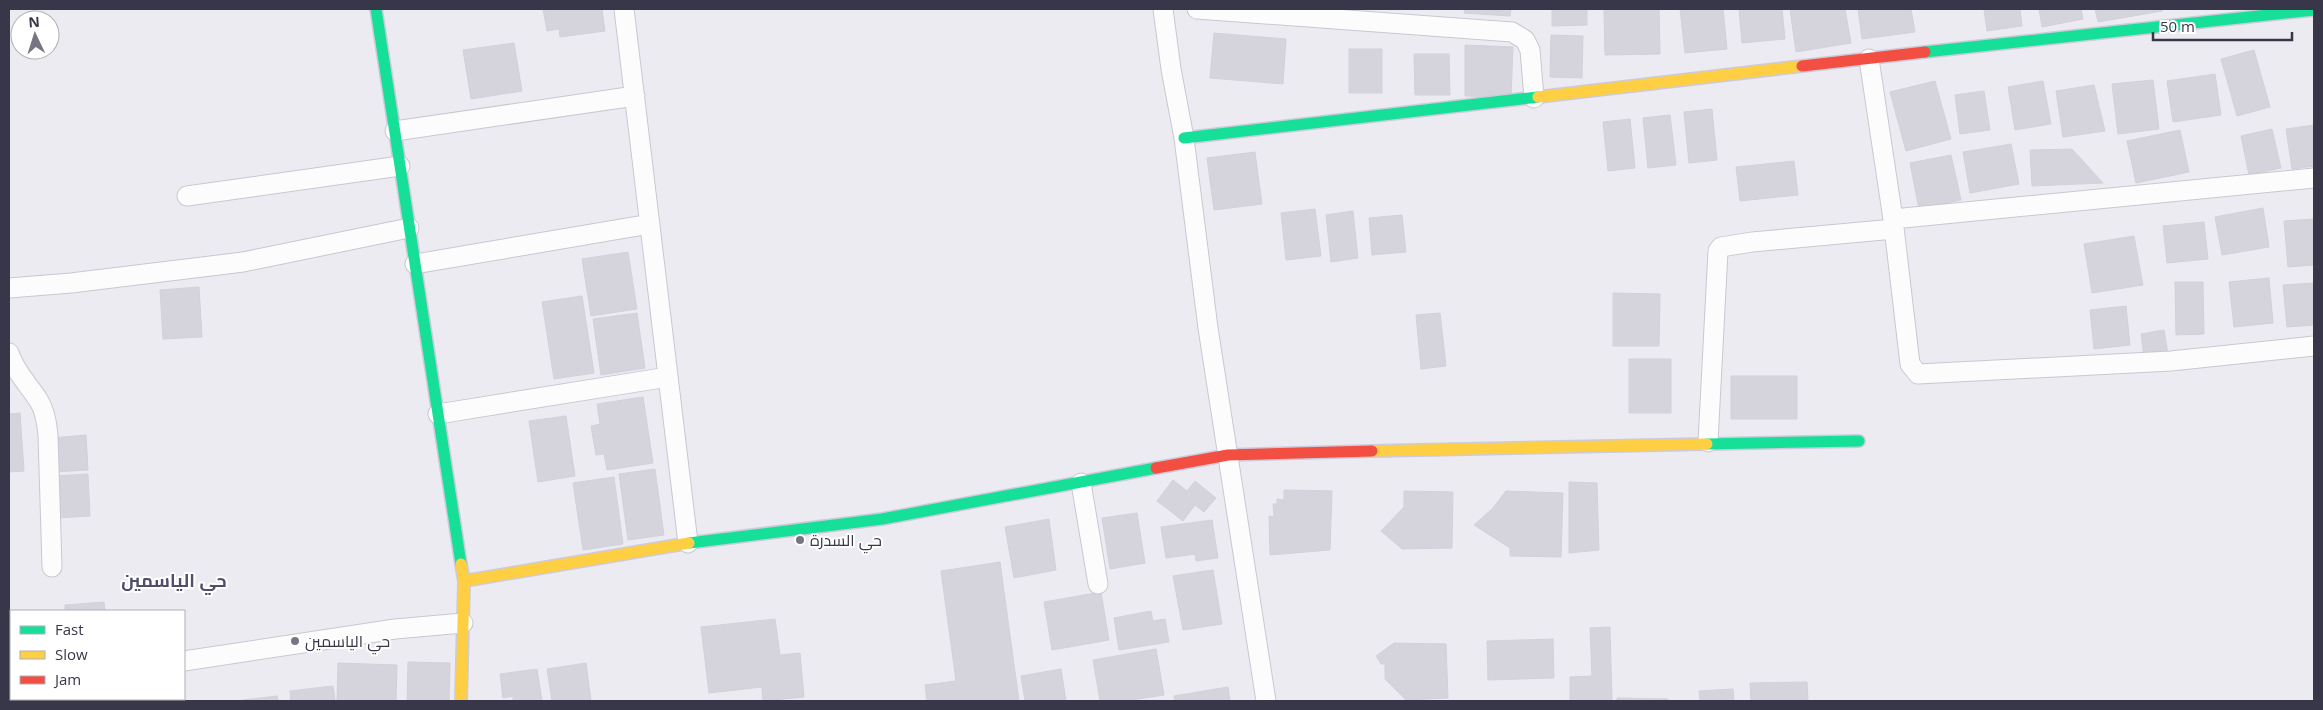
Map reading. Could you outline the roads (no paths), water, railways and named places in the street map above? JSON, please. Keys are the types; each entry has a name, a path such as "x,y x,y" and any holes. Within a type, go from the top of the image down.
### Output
{"street":[{"path":"376,9 464,581 461,701"},
{"path":"624,9 688,543"},
{"path":"1163,9 1171,70 1184,138 1208,328 1266,701"},
{"path":"1197,9 1512,32 1525,40 1530,50 1534,98"},
{"path":"1184,138 2314,10"},
{"path":"1869,59 1893,224 1910,364 1918,374 2171,362 2314,346"},
{"path":"395,132 635,96"},
{"path":"187,196 400,166"},
{"path":"1708,442 1718,250 1721,247 1893,224 2314,178"},
{"path":"415,264 650,224"},
{"path":"9,288 71,283 243,262 409,228"},
{"path":"9,354 16,369 39,401 47,425 52,568"},
{"path":"438,414 668,377"},
{"path":"464,581 688,543 882,519 1228,455 1708,442 1859,441"},
{"path":"1081,483 1098,584"},
{"path":"185,661 225,653 395,628 463,622"}],"place":[{"name":"حي السدرة","path":"800,540"},
{"name":"حي الياسمين","path":"295,641"}],"district":[{"name":"حي الياسمين","path":"174,580"}]}
